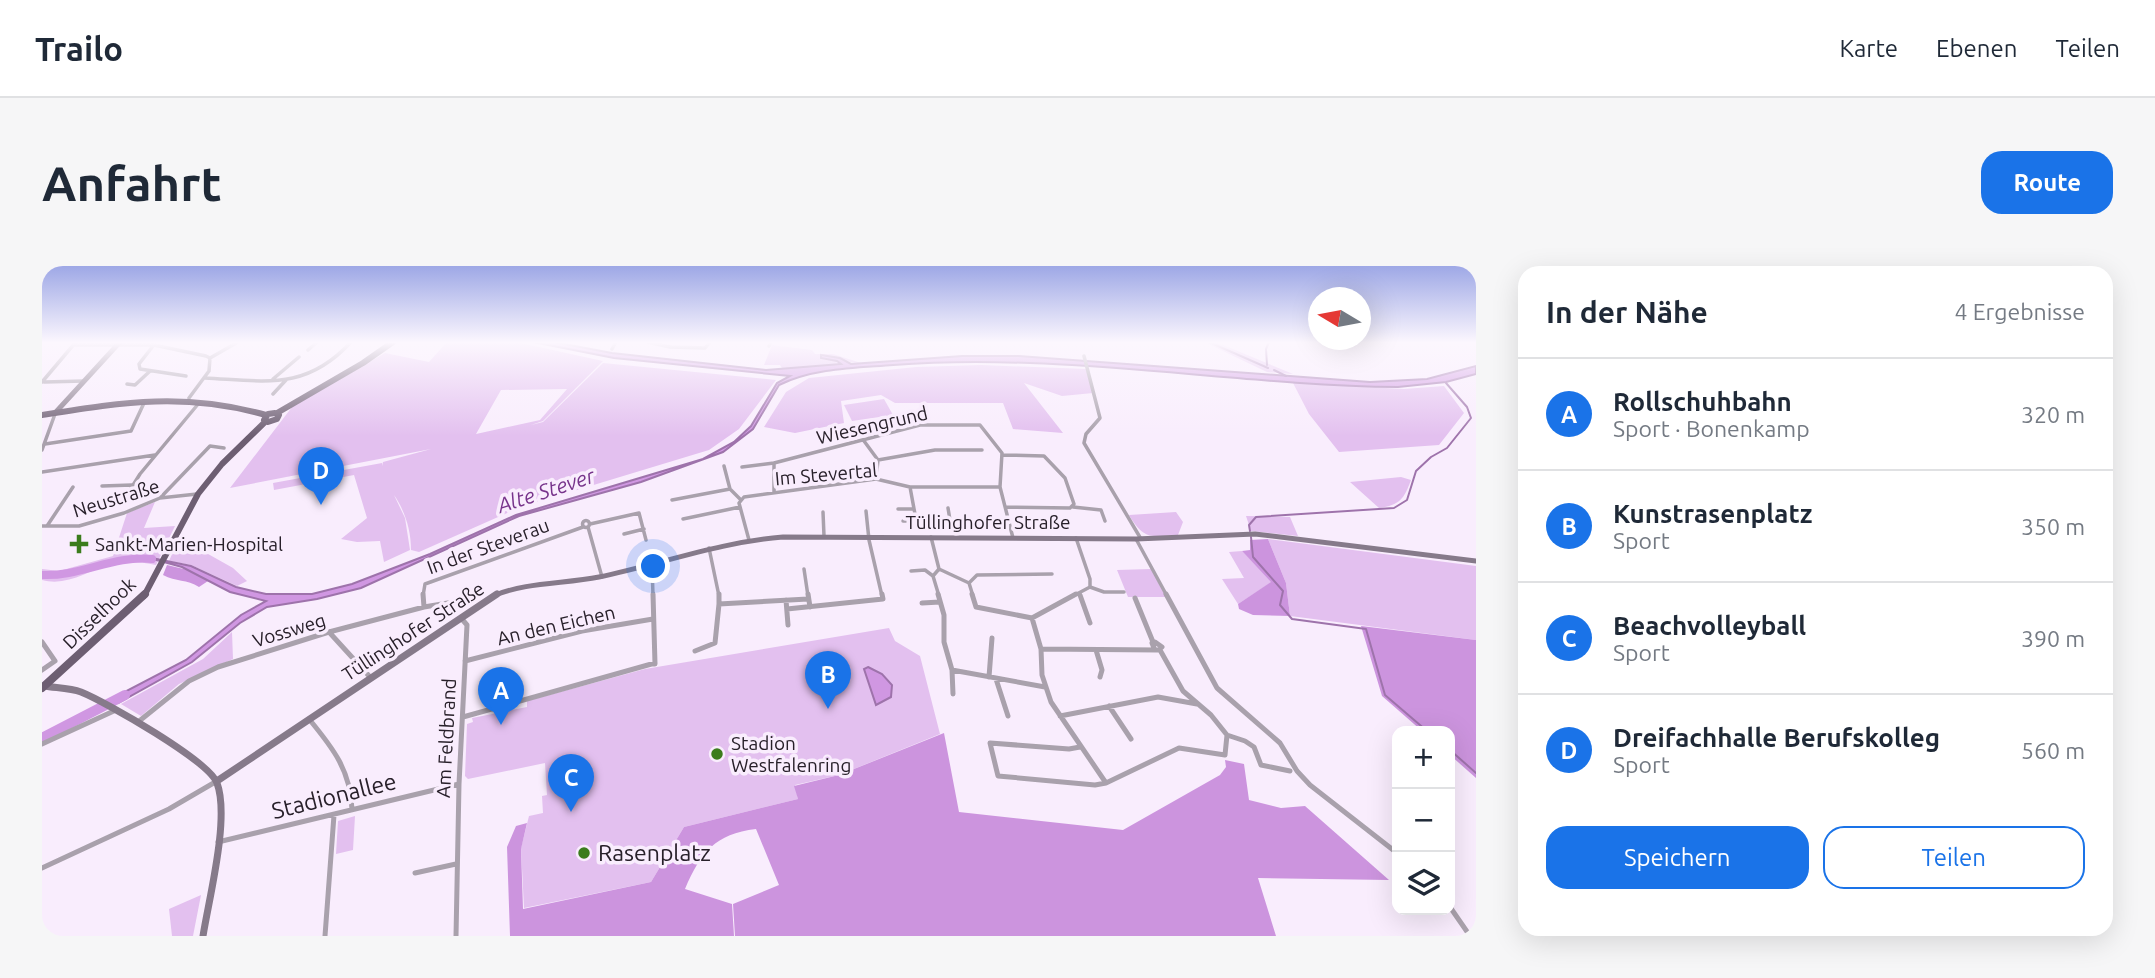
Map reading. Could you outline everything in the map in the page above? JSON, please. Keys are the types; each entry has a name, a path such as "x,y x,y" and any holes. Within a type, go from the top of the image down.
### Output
{"main road":[{"path":"55,414 91,373"},
{"name":"Disselhook","path":"43,687 136,605 164,561 198,494 222,464 266,418 277,419 277,413 345,373"},
{"path":"42,415 145,399 189,398 212,400 266,418"},
{"name":"Tüllinghofer Straße","path":"217,781 460,617 504,592 602,577 709,547 749,540 824,537 1139,539 1255,534 1476,561"},
{"path":"43,687 78,691 102,702 204,764 217,781 223,805 202,936"}],"street":[{"path":"127,384 135,385 148,373"},
{"path":"161,373 186,376"},
{"path":"189,398 207,373"},
{"path":"272,380 280,373"},
{"path":"205,378 286,380 317,373"},
{"path":"1089,373 1100,418 1086,434 1084,443 1139,539 1217,688 1280,743 1297,771 1310,785 1396,852"},
{"path":"273,394 286,380"},
{"path":"43,382 84,381"},
{"path":"45,444 131,431 144,403"},
{"path":"125,498 132,485 199,403"},
{"path":"42,450 55,414"},
{"name":"Wiesengrund","path":"742,467 775,463 920,425 980,425 1003,455"},
{"path":"864,441 878,460 876,479"},
{"path":"160,498 210,446 224,448"},
{"path":"878,460 935,450 982,450"},
{"path":"42,472 156,455"},
{"path":"1013,538 1000,487 1003,455 1044,457 1065,478 1073,507"},
{"path":"774,492 775,463"},
{"path":"724,466 730,489 740,499 749,540"},
{"name":"Im Stevertal","path":"740,499 876,479 910,486 1000,487"},
{"path":"102,486 132,485"},
{"path":"903,521 916,523 910,486"},
{"path":"44,526 73,487"},
{"path":"672,500 730,489"},
{"name":"Neustraße","path":"44,526 79,526 124,513 160,498 198,494"},
{"path":"637,507 646,540"},
{"path":"683,519 740,507"},
{"path":"1006,507 1098,509 1105,521"},
{"path":"948,508 950,520 1009,522"},
{"path":"898,509 913,509"},
{"path":"787,609 883,599 866,511"},
{"path":"823,512 824,537"},
{"name":"In der Steverau","path":"424,607 422,589 425,584 587,526 639,513"},
{"path":"587,526 602,577"},
{"path":"624,534 644,529"},
{"path":"931,537 939,569"},
{"path":"1076,538 1090,579 1090,587"},
{"path":"695,651 715,643 718,583 709,547"},
{"path":"463,717 655,664 652,563"},
{"path":"804,569 810,607"},
{"path":"933,576 939,569"},
{"path":"939,569 969,583 976,607 981,610 1032,618 1080,595 1090,587"},
{"path":"911,571 925,570 933,576 944,622 944,642 952,670 953,694"},
{"path":"969,583 977,575 1052,574"},
{"path":"1090,587 1104,592 1124,592"},
{"path":"1080,595 1090,623"},
{"path":"719,604 808,598"},
{"path":"1135,598 1156,647 1183,691 1211,715 1227,736 1247,740 1258,750 1261,765 1290,771"},
{"path":"786,600 788,625"},
{"name":"Vossweg","path":"137,723 177,690 202,674 330,632 424,607 460,601 464,605"},
{"path":"922,603 940,602"},
{"name":"Am Feldbrand","path":"454,936 458,784 467,625 460,617"},
{"path":"1032,618 1041,649 1045,687 1060,716 1106,783"},
{"name":"An den Eichen","path":"466,661 573,633 653,619"},
{"path":"330,632 370,677"},
{"path":"992,638 992,678 1007,716"},
{"path":"42,642 55,662 42,670"},
{"path":"1041,649 1156,647"},
{"path":"1096,650 1102,670 1100,677"},
{"path":"952,670 1045,687"},
{"path":"1180,701 1183,691"},
{"path":"1060,716 1158,697 1198,705"},
{"path":"1109,706 1131,738"},
{"path":"42,744 114,709"},
{"path":"309,719 339,753 348,774 352,810"},
{"path":"1080,747 1069,749 990,743 998,776 1095,785 1106,783 1179,748 1225,755 1227,736"},
{"name":"Tüllinghofer Straße","path":"42,868 169,809 217,781"},
{"name":"Stadionallee","path":"218,842 458,784"},
{"path":"325,936 334,815"},
{"path":"415,873 456,864"},
{"path":"1455,914 1470,936"}],"shaded area":[{"path":"350,373 591,373 543,421 531,425 543,422 593,373 707,373 776,380 739,429 709,450 521,507 419,552 411,550 407,521 394,495 405,518 410,550 384,562 380,541 357,542 341,539 367,518 354,475 274,490 273,483 382,463 382,466 383,462 431,449 230,488 292,407","holes":["567,389 540,420 476,434 501,390"]},
{"path":"763,373 816,373 779,385 753,429 723,452 641,482 519,516 361,588 267,607 240,623 192,662 118,703 111,699 186,660 241,615 266,601 230,592 182,567 142,556 191,566 236,587 266,594 312,594 352,584 430,554 516,515 703,459 734,442 751,426 777,383 790,376"},
{"path":"855,373 1087,373 1093,393 1062,396 1024,383 1063,433 1013,429 1003,403 895,403 881,395 841,401 844,423 795,433 764,427 786,392 809,378"},
{"path":"1174,373 1252,373 1370,382 1427,379 1449,373 1476,373 1446,382 1398,387"},
{"path":"1293,383 1404,389 1444,386 1464,413 1439,445 1339,452 1309,414"},
{"path":"884,399 893,415 852,421 844,405"},
{"path":"1401,477 1411,480 1406,492 1397,503 1379,508 1350,482"},
{"path":"155,502 144,528 175,526 156,565 118,563 69,580 42,580 42,569 59,571 113,556 127,513"},
{"path":"1176,512 1183,522 1178,535 1144,533 1129,515"},
{"path":"1246,516 1290,517 1298,536 1251,531"},
{"path":"1268,539 1476,566 1476,640 1290,616 1286,583"},
{"path":"1268,539 1286,583 1290,616 1253,615 1239,609 1238,604 1271,582 1242,551 1250,550 1250,540"},
{"path":"201,550 233,568 247,581 237,586 191,565 169,561 173,552"},
{"path":"1242,551 1272,582 1238,604 1222,579 1244,578 1229,552"},
{"path":"167,565 188,570 208,581 199,587 168,577 163,575"},
{"path":"1151,569 1166,597 1128,597 1117,570"},
{"path":"1361,626 1476,640 1476,778 1455,759 1455,726 1416,726 1382,696"},
{"name":"Stadion Westfalenring","path":"889,628 895,641 920,656 940,734 839,775 795,785 798,799 684,827 651,882 524,908 521,848 529,816 543,813 542,796 547,795 545,763 468,779 465,776 467,724 473,722 472,718 527,707 527,701 645,669"},
{"path":"232,632 233,659 179,684 141,716 121,704 203,659"},
{"path":"868,667 882,674 892,685 891,697 876,705 864,669"},
{"path":"944,733 959,812 1123,830 1220,775 1226,767 1225,760 1244,764 1249,800 1281,808 1305,806 1389,880 1258,878 1276,936 735,936 733,904 779,885 756,829 730,835 711,847 697,865 685,889 732,904 734,936 510,936 507,847 516,826 527,823 521,849 523,909 651,882 684,827 798,799 794,786 839,775"},
{"path":"355,816 353,850 336,854 338,821"},
{"path":"201,895 193,936 172,936 169,909"}],"waterway":[{"path":"1281,373 1286,376"},
{"path":"1250,531 1249,525 1256,517 1394,508 1407,500 1416,471 1431,457 1447,448 1471,418 1467,407 1446,383"},
{"path":"1251,537 1253,557 1283,591 1280,605 1292,619 1366,629 1385,695 1421,726"},
{"path":"42,575 70,573 124,560 152,559"},
{"path":"42,738 125,695"},
{"path":"1455,754 1476,773"}],"place":[{"name":"Dreifachhalle Berufskolleg","path":"321,505"},
{"name":"Sankt-Marien-Hospital","path":"79,544"},
{"name":"Kunstrasenplatz","path":"828,709"},
{"name":"Rollschuhbahn","path":"501,725"},
{"name":"Stadion Westfalenring","path":"717,754"},
{"name":"Beachvolleyball","path":"571,812"},
{"name":"Rasenplatz","path":"584,853"}],"water label":[{"name":"Alte Stever","path":"546,491"}]}
